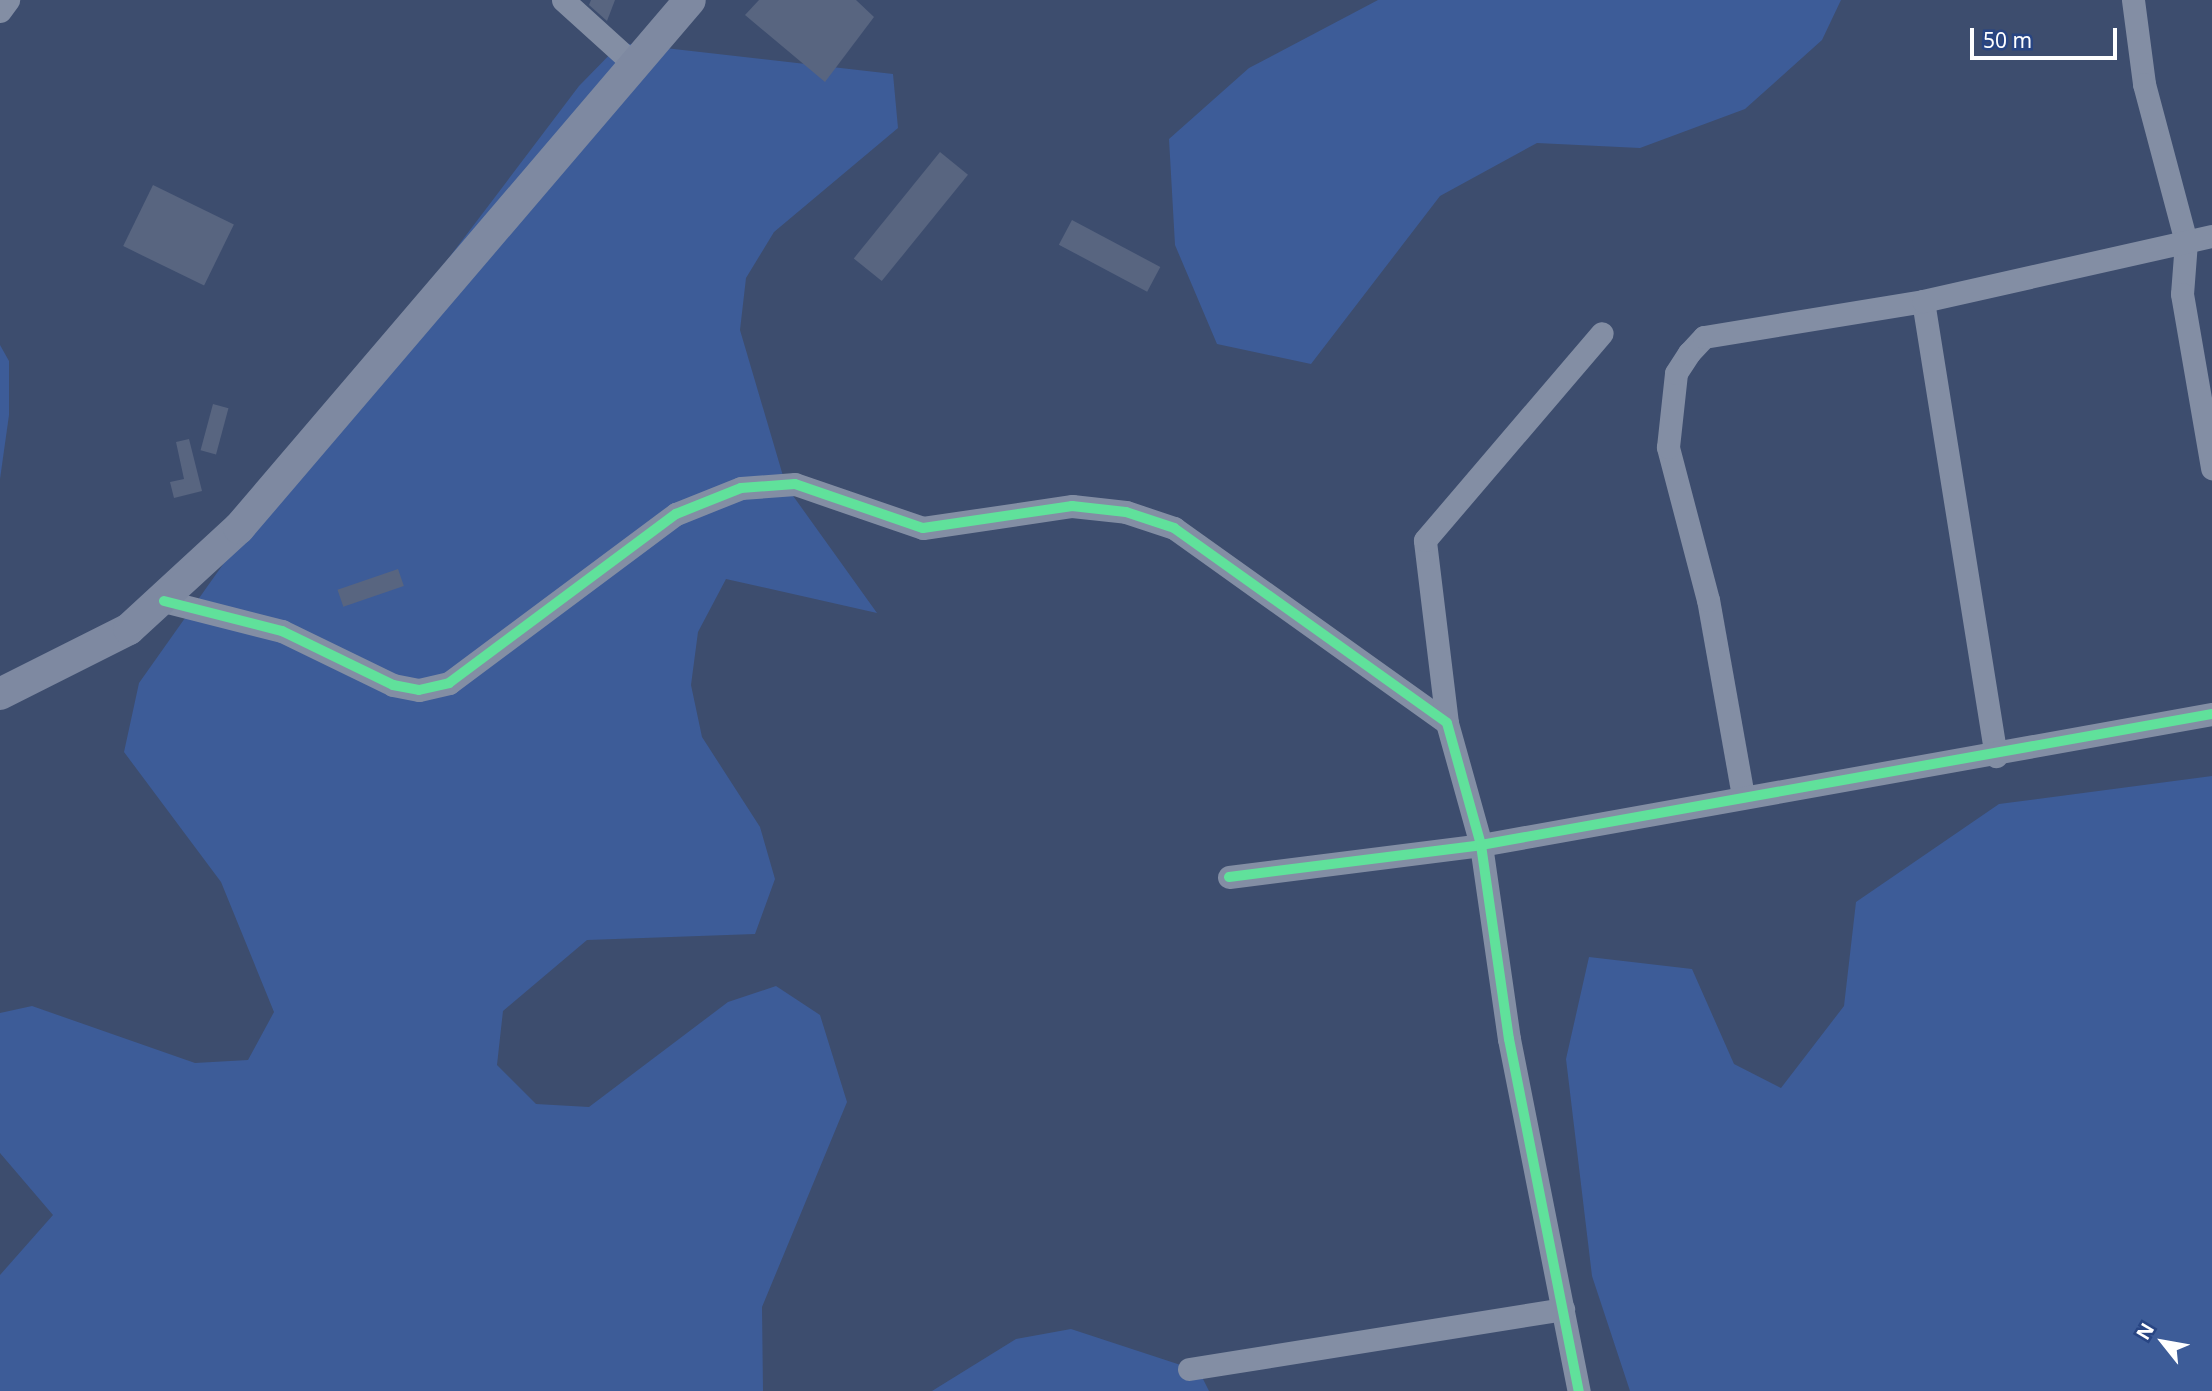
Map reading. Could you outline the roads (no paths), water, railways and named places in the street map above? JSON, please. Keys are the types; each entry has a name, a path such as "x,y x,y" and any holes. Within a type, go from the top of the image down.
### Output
{"main road":[{"path":"0,694 94,649 164,601 239,528 691,0"}],"street":[{"path":"0,10 8,0"},
{"path":"563,0 636,66"},
{"path":"2133,0 2144,84 2186,242 2182,294 2212,468"},
{"path":"1743,796 1708,600 1668,447 1676,373 1704,337 1923,301 2212,236"},
{"path":"1923,301 1928,363 1996,755"},
{"path":"1579,1391 1509,1039 1481,845 1447,723 1425,540 1602,333"},
{"path":"164,601 282,631 393,685 419,690 449,683 676,514 741,488 795,484 923,528 1072,506 1126,512 1174,528 1447,723"},
{"path":"1230,877 1481,845 1743,796 1996,755 2212,713"},
{"path":"1189,1369 1563,1309"}]}
